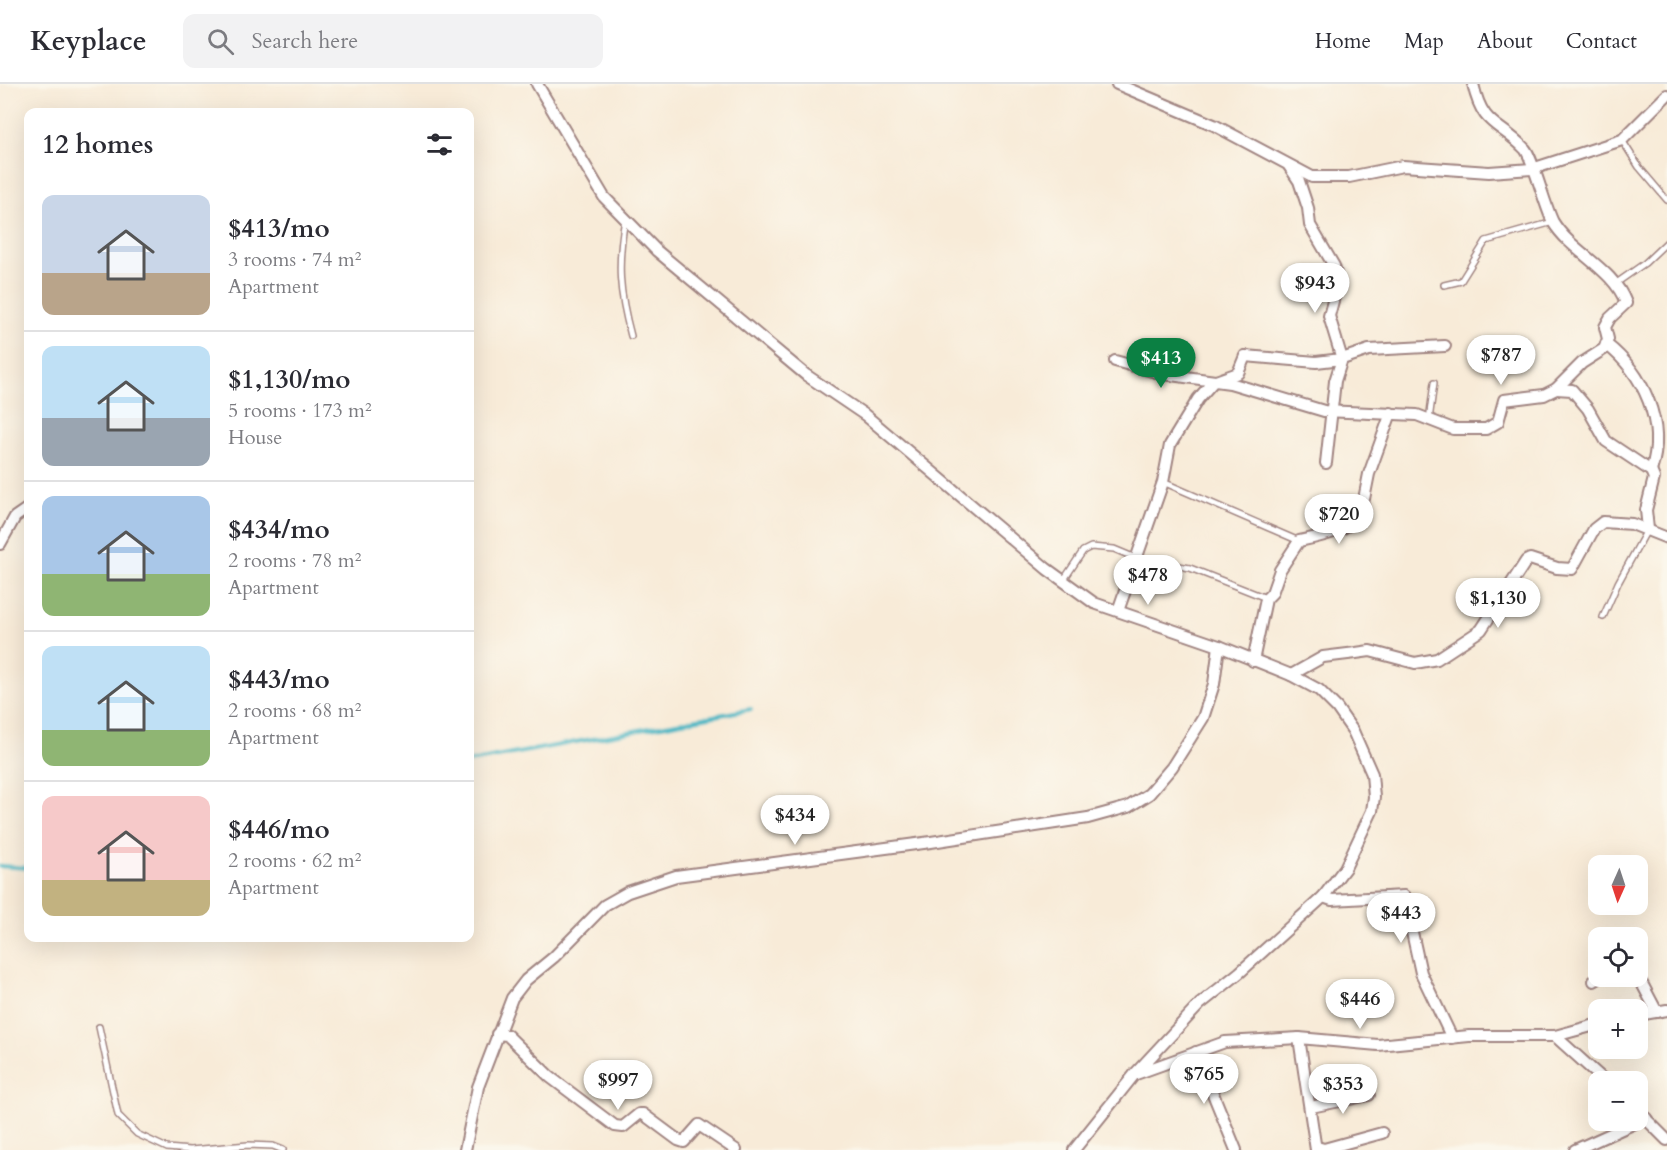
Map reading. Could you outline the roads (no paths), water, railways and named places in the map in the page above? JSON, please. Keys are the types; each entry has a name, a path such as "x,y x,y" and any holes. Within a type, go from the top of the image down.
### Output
{"street":[{"path":"537,84 591,180 625,219 738,320 806,375 865,415 1063,581 1094,603 1219,646 1291,675 1318,690 1337,708 1353,731 1372,774 1372,811 1345,868 1323,897 1239,973 1200,1004 1134,1075 1074,1150"},
{"path":"1117,84 1214,125 1312,177 1349,177 1403,166 1489,172 1532,169 1622,140 1667,95"},
{"path":"1115,361 1163,374 1230,383 1331,411 1417,415 1453,429 1486,429 1498,422 1504,400 1544,395 1556,389 1582,363 1604,350 1608,339 1605,327 1626,303 1621,290 1553,222 1532,169 1528,151 1487,118 1478,106 1473,84"},
{"path":"1289,166 1299,181 1308,208 1310,225 1337,274 1337,287 1329,316 1342,359 1331,411 1326,463"},
{"path":"1606,344 1637,373 1658,412 1660,438 1658,460 1652,471"},
{"path":"1118,610 1138,559 1163,482 1170,445 1198,399 1214,382 1238,373 1245,356 1316,362 1342,359 1369,350 1445,346"},
{"path":"1556,389 1572,390 1588,409 1606,441 1652,471 1654,478 1646,510 1648,529"},
{"path":"1253,661 1266,598 1272,592 1280,570 1299,541 1335,531 1358,519 1369,474 1391,413"},
{"path":"0,543 15,517 24,511"},
{"path":"1291,675 1323,657 1356,652 1370,651 1415,663 1437,659 1481,630 1526,561 1530,559 1566,570 1572,568 1594,529 1603,522 1614,521 1648,529 1667,538"},
{"path":"465,1150 478,1087 512,998 526,980 554,957 605,905 628,892 676,876 931,842 1088,818 1128,807 1149,794 1172,767 1203,718 1214,684 1219,646"},
{"path":"1323,897 1332,900 1404,896 1421,973 1452,1038"},
{"path":"1646,987 1662,1011"},
{"path":"1134,1075 1225,1042 1299,1038 1378,1045 1452,1038 1556,1036 1588,1027"},
{"path":"497,1034 507,1035 550,1077 615,1126 623,1127 639,1114 644,1114 678,1140 684,1142 699,1125 736,1150"},
{"path":"1556,1036 1593,1071"},
{"path":"1299,1038 1317,1149 1382,1133"},
{"path":"1196,1052 1236,1150"},
{"path":"1311,1107 1369,1095"},
{"path":"1648,1120 1667,1140"},
{"path":"1575,1150 1610,1131"}],"lane":[{"path":"1622,140 1639,167 1667,200"},
{"path":"625,219 620,248 620,295 631,336"},
{"path":"1444,285 1461,281 1486,240 1553,222"},
{"path":"1615,284 1645,263 1667,242"},
{"path":"1430,420 1434,383"},
{"path":"1163,482 1299,541"},
{"path":"1603,617 1617,583 1648,529"},
{"path":"1063,581 1083,551 1091,547 1114,549 1138,559 1190,568 1266,598"},
{"path":"99,1028 118,1115 136,1134 167,1148 190,1150 248,1145 273,1146 283,1150"}],"waterway":[{"path":"474,761 751,709"},
{"path":"0,866 24,868"}]}
